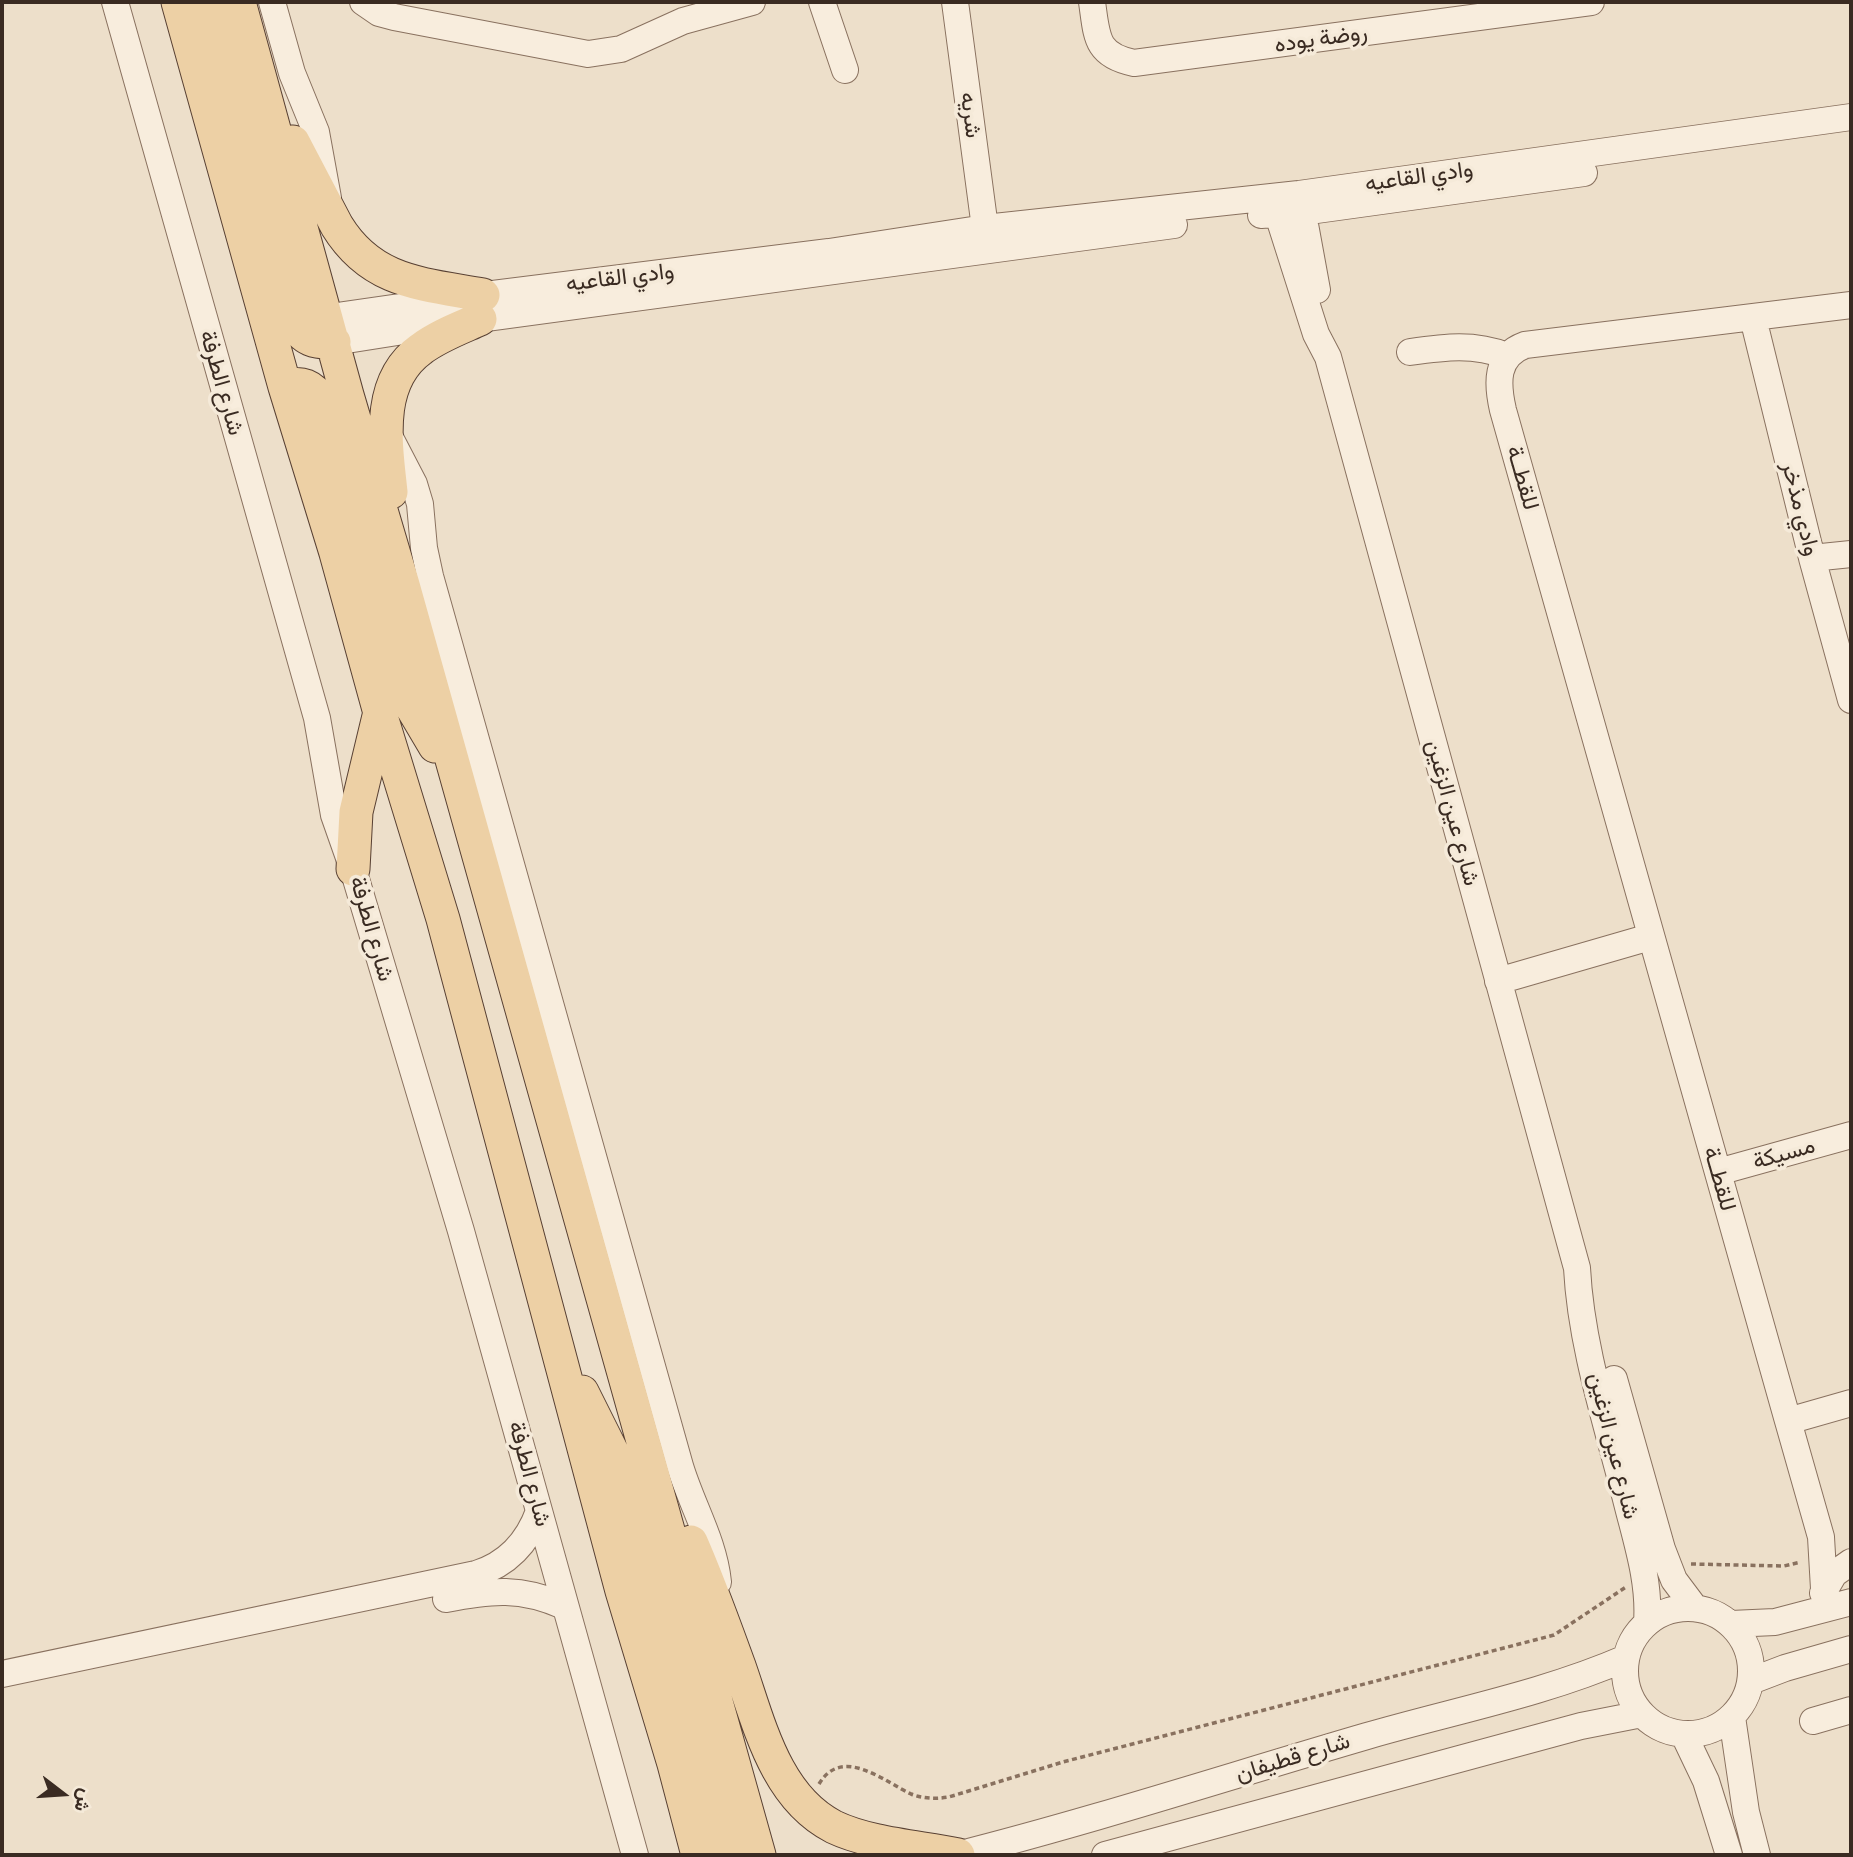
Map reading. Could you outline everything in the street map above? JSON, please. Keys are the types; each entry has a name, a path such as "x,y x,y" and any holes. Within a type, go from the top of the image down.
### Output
{"main road":[{"path":"178,2 285,387 443,919 622,1591 674,1764 698,1855"},
{"path":"205,2 295,322 300,332 310,340 331,330"},
{"path":"239,2 760,1855"},
{"path":"262,82 331,217 356,252 388,274 482,307"},
{"path":"403,585 386,430 389,398 397,377 407,362 427,344 482,307"},
{"path":"285,387 294,384 308,386 321,401 401,684 417,716 457,781"},
{"path":"353,869 356,811 380,713"},
{"path":"559,1357 590,1404 616,1460 728,1855"},
{"path":"648,1456 692,1545 771,1755 784,1780 802,1803 834,1827 864,1838 958,1855"}],"street":[{"name":"شارع الطرفة","path":"115,2 317,718 334,815 353,869 461,1231 635,1855"},
{"path":"272,2 292,73 316,132 331,217"},
{"path":"373,5 588,54 621,49 683,21 752,2"},
{"path":"822,2 845,70"},
{"name":"شريه","path":"955,2 987,239"},
{"name":"روضة يوده","path":"1092,2 1098,38 1103,48 1121,61 1134,63 1591,2"},
{"name":"وادي القاعيه","path":"1288,204 1851,117"},
{"name":"وادي القاعيه","path":"331,330 829,252 987,239 1288,204 1543,179 1851,132"},
{"name":"شارع عين الزغين","path":"1288,204 1311,263 1328,337 1328,357 1577,1268 1579,1294 1598,1389 1657,1571 1647,1623"},
{"path":"1410,352 1463,346 1486,349 1507,356 1516,348 1525,345 1851,305"},
{"name":"وادي مذخر","path":"1753,318 1812,558 1851,700"},
{"path":"276,354 281,332 295,322"},
{"name":"للقطــة","path":"1507,356 1498,380 1503,410 1788,1421 1835,1555"},
{"path":"386,430 409,471 417,493 424,548 433,589 680,1466 714,1556 718,1609"},
{"path":"1812,558 1851,554"},
{"path":"1497,981 1650,937"},
{"name":"مسيكة","path":"1718,1172 1851,1135"},
{"path":"1788,1421 1851,1403"},
{"path":"2,1674 476,1574 504,1561 526,1539 539,1511"},
{"path":"1820,1600 1834,1574 1835,1555"},
{"path":"504,1561 511,1591"},
{"name":"شارع عين الزغين","path":"1657,1571 1681,1591 1695,1608"},
{"path":"2,1691 479,1592 511,1591 537,1596 564,1606"},
{"path":"1731,1624 1775,1622 1820,1600 1851,1602"},
{"path":"1695,1608 1708,1611 1731,1624 1748,1650 1751,1681 1741,1707 1732,1717 1710,1731 1684,1735 1658,1727 1642,1714 1630,1698 1626,1685 1626,1658 1638,1633 1647,1623 1670,1611 1695,1608"},
{"path":"1751,1681 1851,1649"},
{"name":"شارع قطيفان","path":"958,1855 1052,1831 1361,1738 1538,1690 1626,1658"},
{"path":"1813,1721 1851,1710"},
{"path":"1105,1855 1581,1726 1642,1714"},
{"path":"1732,1717 1746,1812 1757,1855"},
{"path":"1684,1735 1706,1781 1729,1855"}],"path":[{"path":"818,1786 830,1772 853,1767 875,1773 912,1794 934,1799 949,1797 1063,1762 1555,1635 1657,1571 1690,1564 1784,1566 1835,1555"}]}
